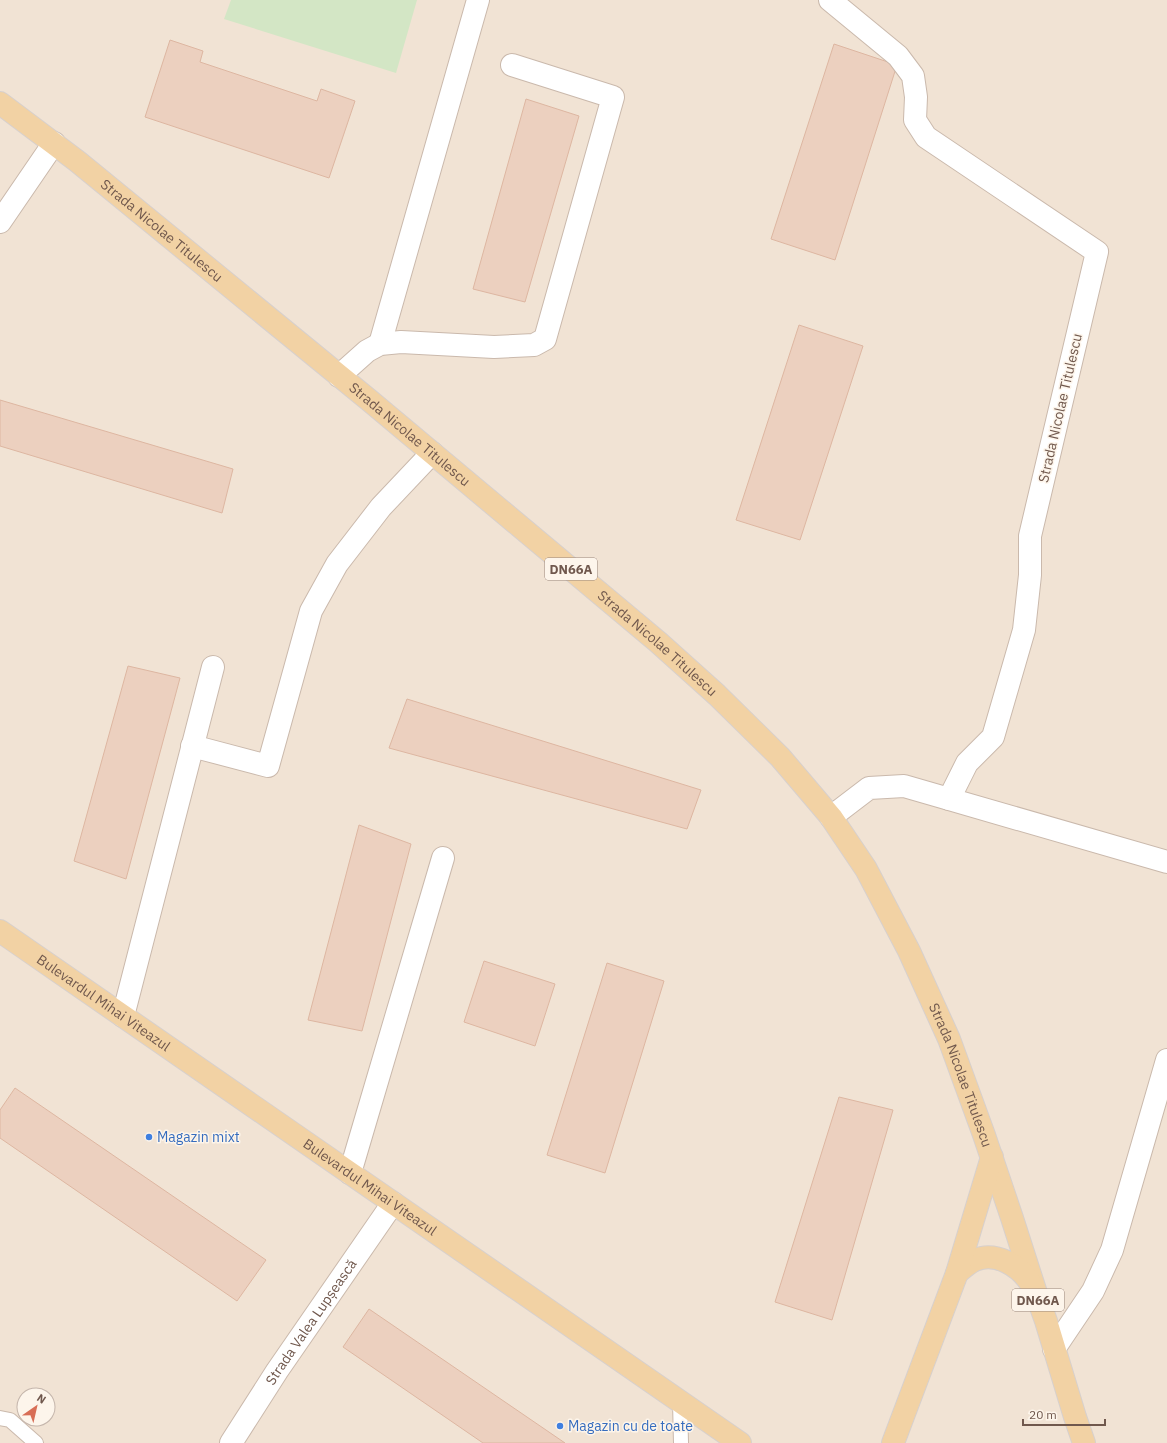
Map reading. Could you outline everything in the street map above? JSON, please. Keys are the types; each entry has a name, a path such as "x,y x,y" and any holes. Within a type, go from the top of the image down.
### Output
{"main road":[{"name":"Strada Nicolae Titulescu","path":"0,103 54,143 340,376 658,642 780,757 831,817 866,869 909,951 949,1039 992,1157 1084,1443"},
{"name":"Bulevardul Mihai Viteazul","path":"0,930 740,1443"},
{"path":"894,1443 956,1274 992,1157"},
{"path":"956,1274 975,1260 992,1257 1010,1264 1026,1276 1036,1293"}],"street":[{"path":"380,344 478,0"},
{"name":"Strada Nicolae Titulescu","path":"830,0 898,56 913,76 916,97 915,120 926,136 1097,252 1030,536 1030,575 1024,630 993,737 967,763 949,799"},
{"name":"Strada Nicolae Titulescu","path":"340,376 367,351 380,344 401,342 494,347 534,345 545,339 613,97 512,64"},
{"path":"0,222 54,143"},
{"path":"192,746 268,766 311,611 337,564 381,507 432,453"},
{"path":"123,1016 213,667"},
{"path":"831,817 869,788 904,786 1167,862"},
{"path":"350,1173 443,858"},
{"path":"1054,1349 1093,1291 1112,1250 1167,1060"},
{"name":"Strada Valea Lupșească","path":"231,1443 277,1371 393,1203"}],"lane":[{"path":"680,1402 681,1443"},
{"path":"0,1418 10,1420 36,1443"}],"shaded area":[{"path":"0,0 1167,0 1167,1443 0,1443"}],"green space":[{"path":"231,0 417,0 396,73 224,19"}],"building":[{"path":"170,40 203,51 200,62 317,101 321,89 355,101 329,178 145,117"},
{"path":"834,44 897,65 835,260 771,239"},
{"path":"526,99 579,116 525,302 473,289"},
{"path":"799,325 863,346 800,540 736,520"},
{"path":"0,400 233,469 222,513 0,446"},
{"path":"128,666 180,678 126,879 74,861"},
{"path":"407,699 701,790 687,829 389,748"},
{"path":"359,825 411,844 362,1031 308,1020"},
{"path":"484,961 555,984 535,1046 464,1022"},
{"path":"607,963 664,981 605,1173 547,1155"},
{"path":"15,1088 266,1260 237,1301 0,1138 0,1110"},
{"path":"839,1097 893,1110 832,1320 775,1302"},
{"path":"369,1309 565,1443 483,1443 343,1347"}],"place":[{"name":"Magazin mixt","path":"149,1137"},
{"name":"Magazin cu de toate","path":"560,1426"}]}
